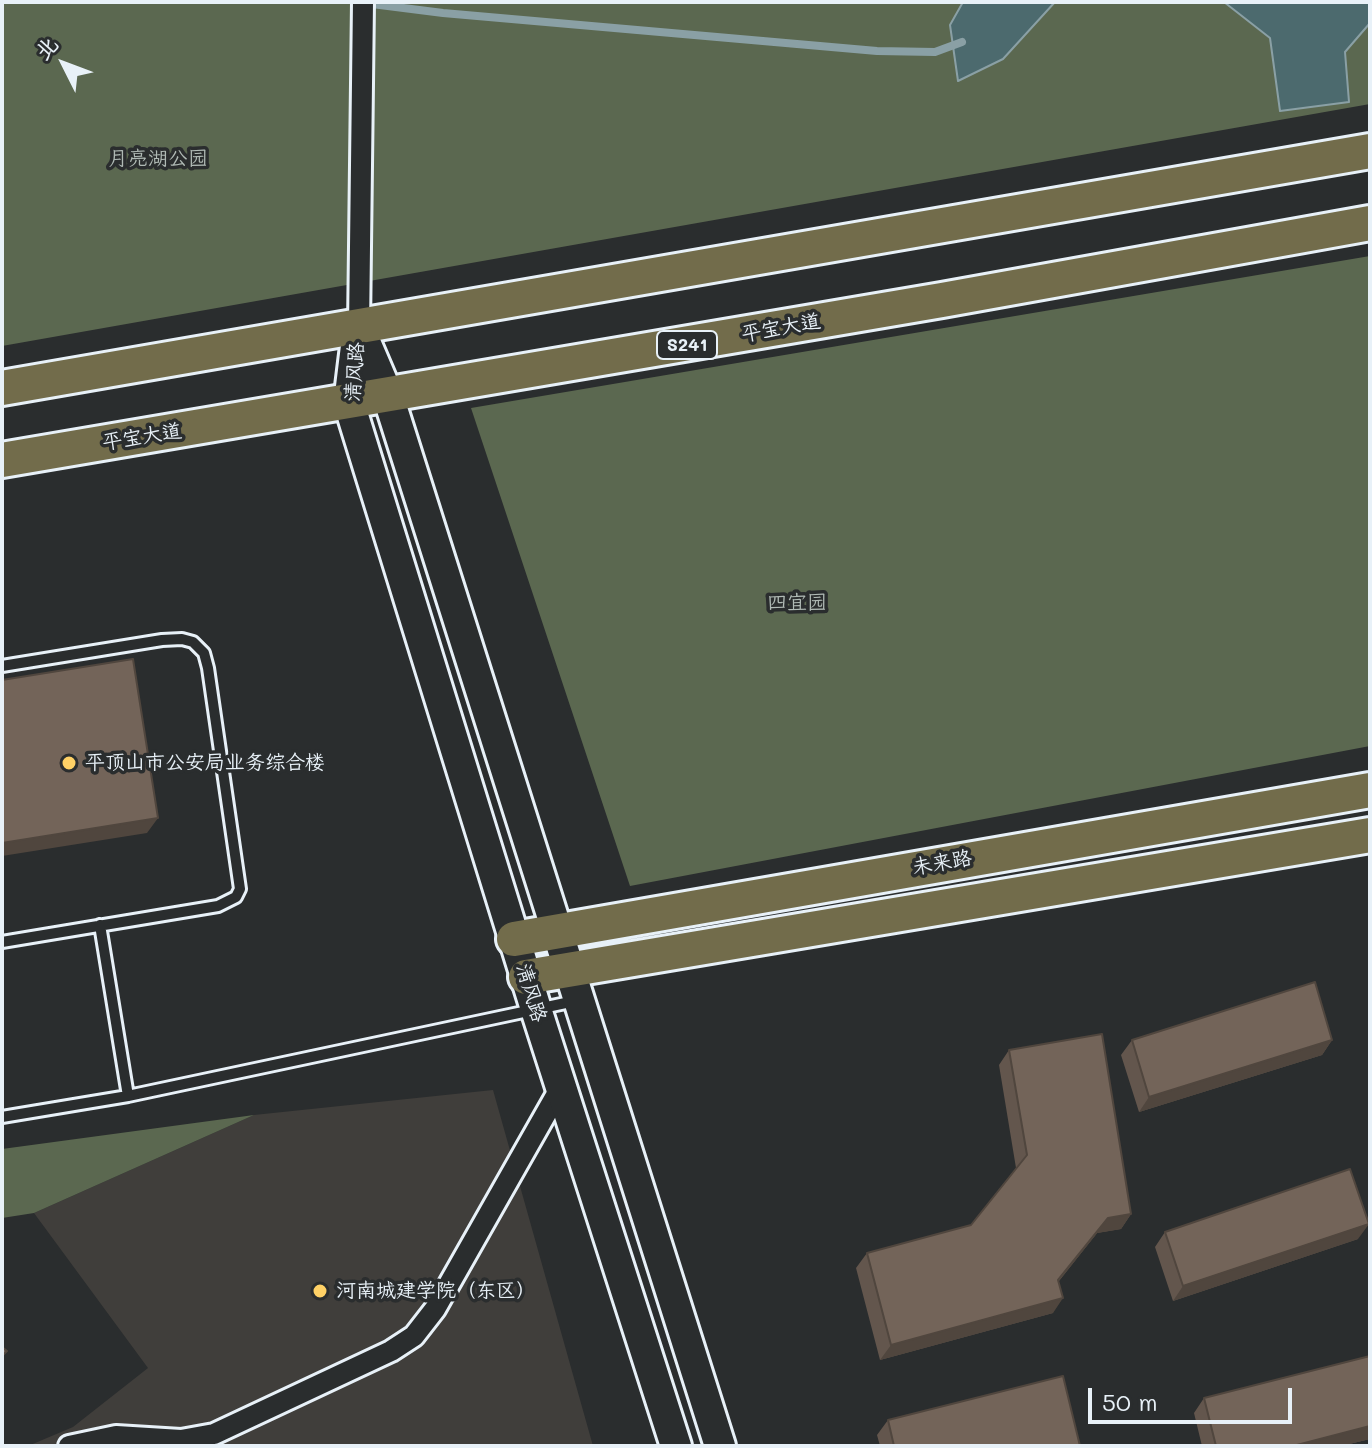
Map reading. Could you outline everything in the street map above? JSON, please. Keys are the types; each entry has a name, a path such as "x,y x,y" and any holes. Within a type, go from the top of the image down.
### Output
{"main road":[{"path":"2,388 1370,151"},
{"name":"平宝大道","path":"2,460 349,403 1370,223"},
{"name":"未来路","path":"514,939 1370,790"},
{"path":"531,993 1370,835"}],"street":[{"path":"359,328 363,12"},
{"name":"清风路","path":"359,328 388,396 720,1446"},
{"name":"清风路","path":"359,328 349,403 514,939 676,1446"},
{"path":"69,1446 116,1436 181,1440 214,1434 391,1351 414,1336 435,1309 561,1087"}],"lane":[{"path":"2,666 162,640 193,642 204,653 240,889 236,897 218,906 2,942"},
{"path":"100,925 128,1096"},
{"path":"2,1117 128,1096 531,993"}],"shaded area":[{"name":"河南城建学院（东区）","path":"493,1090 593,1446 28,1446 73,1427 148,1368 34,1213 254,1115"}],"green space":[{"name":"月亮湖公园","path":"2,2 1370,2 1370,104 2,346"},
{"name":"四宜园","path":"1370,256 1370,746 630,886 471,408"},
{"path":"254,1115 34,1213 2,1218 2,1149"}],"water":[{"path":"963,2 1055,2 1003,59 958,81 950,25"},
{"path":"1224,2 1370,2 1370,23 1345,52 1349,102 1280,111 1270,38"}],"building":[{"name":"平顶山市公安局业务综合楼","path":"133,659 158,818 2,843 2,680"},
{"path":"1315,982 1332,1040 1149,1097 1132,1040"},
{"path":"1102,1034 1131,1214 1108,1218 1058,1280 1063,1298 891,1345 867,1253 971,1225 1027,1155 1009,1050"},
{"path":"1350,1169 1369,1224 1183,1286 1165,1232"},
{"path":"1370,1356 1370,1426 1293,1446 1216,1446 1204,1398"},
{"path":"1063,1376 1080,1446 894,1446 888,1420"}],"waterway":[{"path":"364,3 443,13 877,51 935,52 962,42"}],"place":[{"name":"平顶山市公安局业务综合楼","path":"69,763"},
{"name":"河南城建学院（东区）","path":"320,1291"}]}
